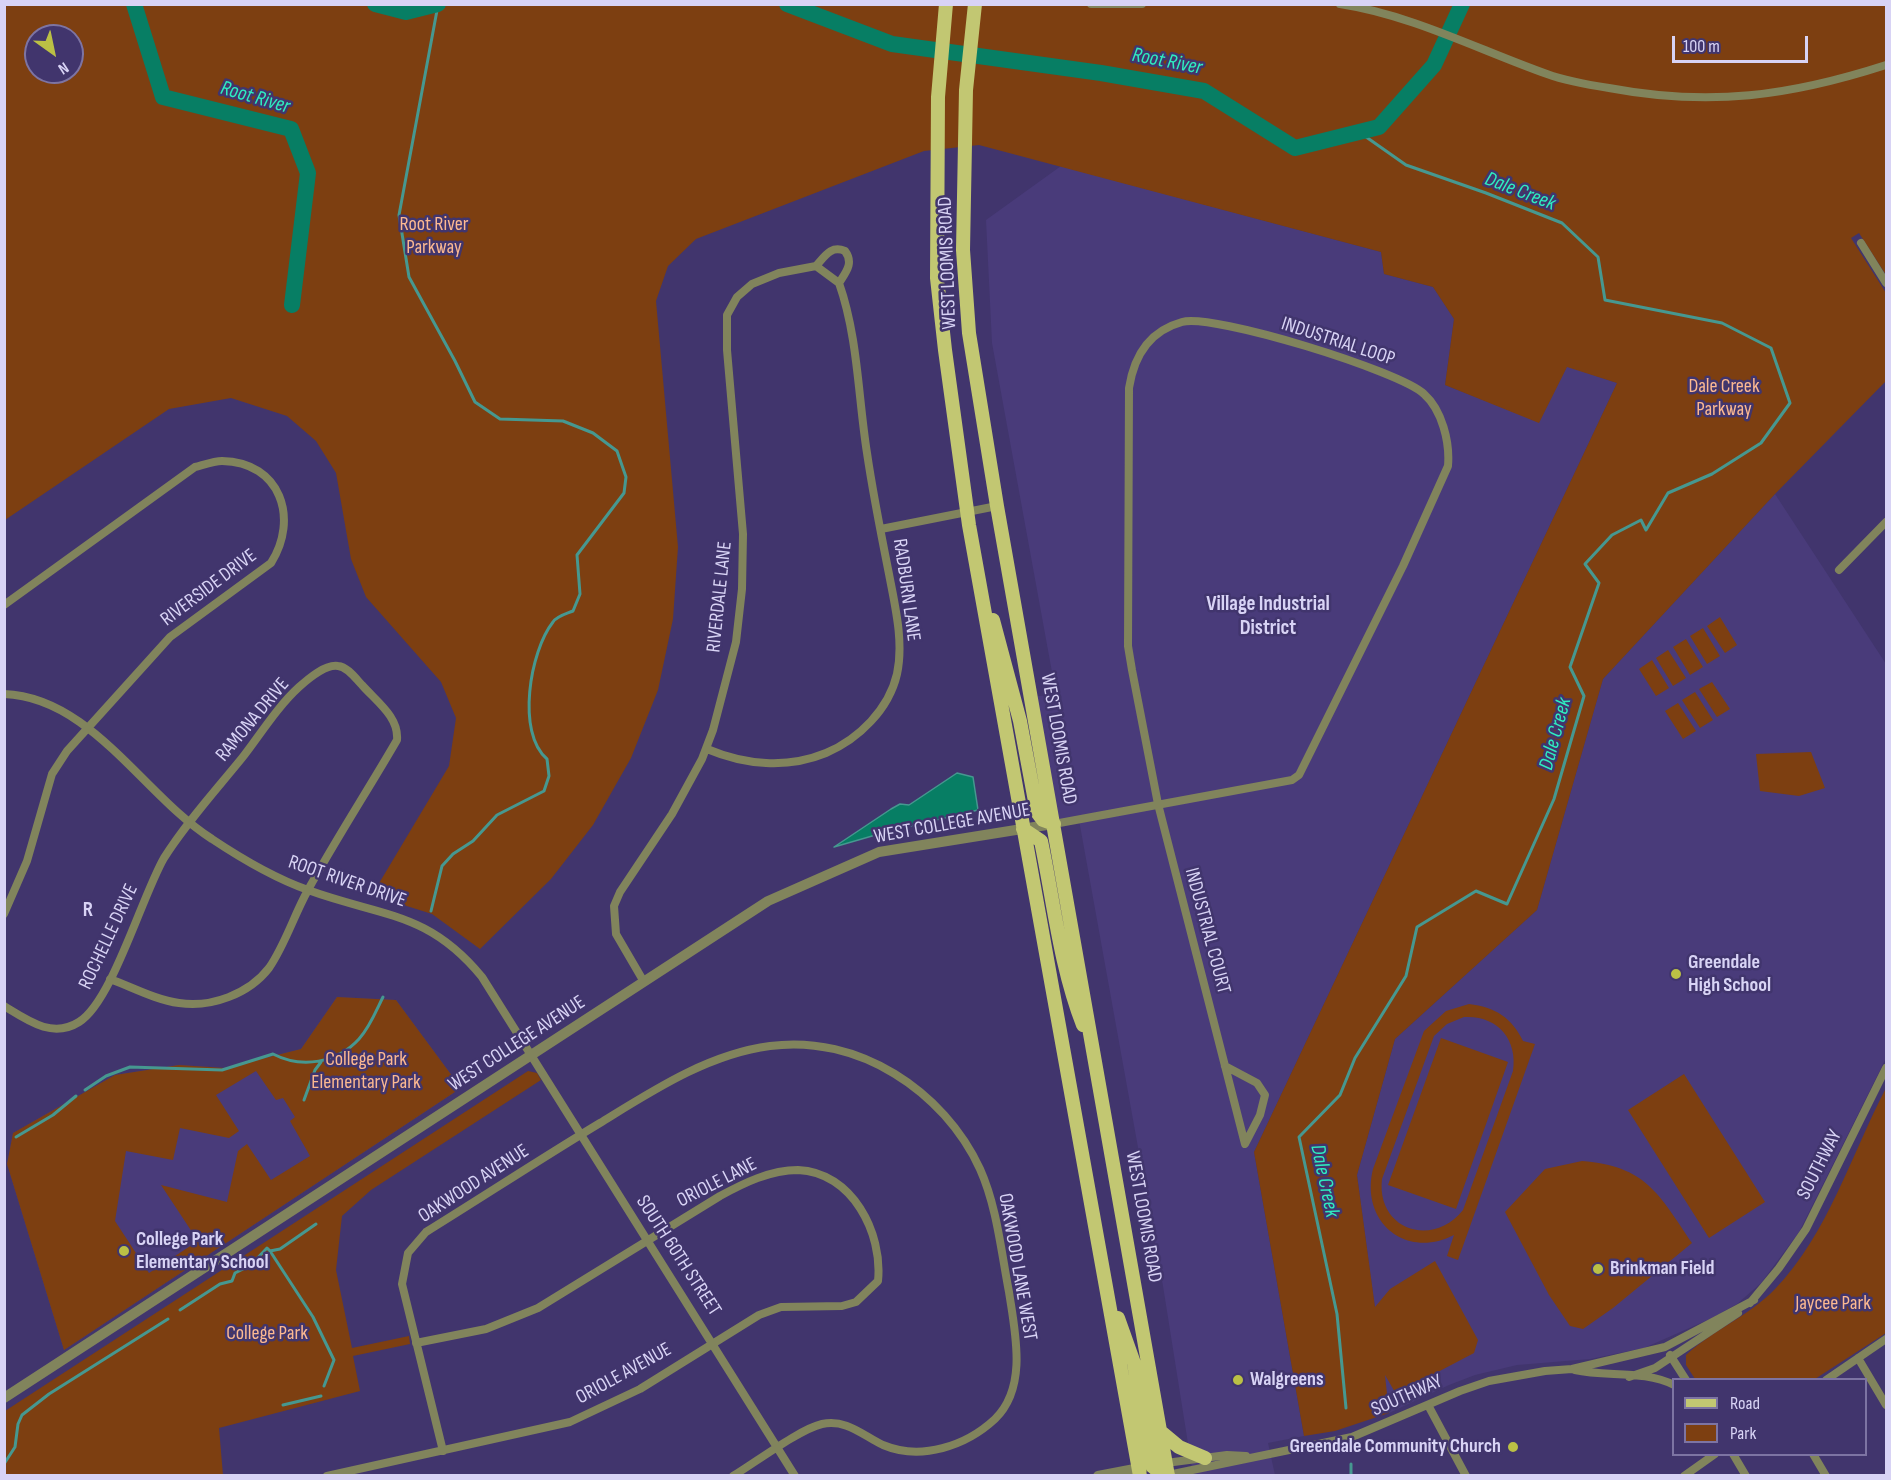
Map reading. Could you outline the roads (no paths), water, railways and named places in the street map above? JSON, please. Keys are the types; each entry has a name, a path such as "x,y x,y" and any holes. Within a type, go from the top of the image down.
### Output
{"main road":[{"name":"WEST LOOMIS ROAD","path":"946,4 938,97 938,278 968,514 1105,1282 1156,1472"},
{"name":"WEST LOOMIS ROAD","path":"975,4 966,95 963,250 969,333 997,506 1161,1432 1156,1472"},
{"path":"979,579 1004,652 1037,812 1043,820 1054,824"},
{"path":"1023,829 1041,841 1056,931 1072,992 1094,1053"},
{"path":"1161,1432 1179,1447 1205,1458"}],"street":[{"path":"1091,4 1142,4"},
{"path":"1340,4 1410,23 1550,75 1646,95 1738,98 1793,90 1842,79 1887,65"},
{"path":"1861,243 1887,284"},
{"path":"835,248 845,251 850,261 839,283 816,267 835,248"},
{"name":"RIVERDALE LANE","path":"644,982 616,934 614,906 672,814 707,749 736,642 742,580 742,514 727,350 727,315 737,297 752,284 779,273 816,267"},
{"name":"RADBURN LANE","path":"707,749 729,758 770,764 798,761 836,748 868,726 887,698 897,673 899,639 867,453 849,312 839,283"},
{"name":"INDUSTRIAL LOOP","path":"1054,824 1292,780 1304,767 1440,490 1448,465 1449,456 1440,419 1424,394 1407,382 1360,363 1212,322 1184,321 1165,329 1156,334 1138,354 1129,387 1128,646 1158,804"},
{"name":"RIVERSIDE DRIVE","path":"4,605 195,467 221,461 242,464 261,474 277,487 284,507 285,528 281,547 271,563 170,637 88,728"},
{"name":"RADBURN LANE","path":"881,529 968,514 997,506"},
{"path":"1839,570 1887,522"},
{"name":"RAMONA DRIVE","path":"110,979 177,1003 211,1002 239,993 256,981 269,967 308,890 397,740 398,728 392,718 348,670 338,666 326,668 298,688 189,825"},
{"name":"ROOT RIVER DRIVE","path":"4,694 17,695 49,704 71,714 189,825 248,863 308,890 401,917 423,926 450,943 483,977 532,1055"},
{"path":"4,914 27,861 52,774 88,728"},
{"name":"INDUSTRIAL COURT","path":"1158,804 1225,1066 1238,1114 1245,1144 1260,1115 1265,1095 1257,1083 1225,1066"},
{"name":"WEST COLLEGE AVENUE","path":"4,1398 768,901 879,852 1054,824"},
{"name":"ROCHELLE DRIVE","path":"4,1006 39,1026 64,1029 80,1022 92,1011 110,979 164,859 189,825"},
{"name":"OAKWOOD LANE WEST","path":"581,1134 688,1072 727,1057 770,1046 801,1045 834,1049 868,1060 902,1077 932,1099 962,1134 981,1170 995,1213 1017,1340 1012,1392 997,1416 977,1433 949,1447 914,1452 885,1446 843,1423 822,1425 800,1434 733,1476"},
{"name":"SOUTH 60TH STREET","path":"532,1055 795,1476"},
{"name":"SOUTHWAY","path":"1629,1377 1656,1368 1734,1317 1754,1300 1806,1229 1887,1068"},
{"name":"OAKWOOD AVENUE","path":"443,1451 402,1284 408,1253 426,1232 581,1134"},
{"name":"ORIOLE LANE","path":"416,1343 486,1329 538,1308 720,1196 747,1182 780,1171 800,1170 819,1174 843,1186 873,1232 880,1262 878,1281 856,1302 842,1306 781,1307 759,1315 713,1342"},
{"name":"SOUTHWAY","path":"1156,1472 1197,1471 1352,1437 1489,1382 1545,1371 1572,1369 1665,1347 1754,1300"},
{"path":"1829,1378 1887,1339"},
{"name":"ORIOLE AVENUE","path":"327,1476 540,1430 591,1414 640,1389 713,1342"},
{"path":"1665,1347 1685,1378"},
{"path":"1858,1358 1887,1405"},
{"name":"SOUTHWAY","path":"1572,1369 1595,1375 1650,1378 1672,1384"},
{"path":"1428,1406 1466,1476"},
{"path":"1684,1476 1714,1456"},
{"path":"1734,1456 1746,1476"},
{"path":"1814,1456 1826,1476"},
{"name":"SOUTHWAY","path":"1156,1472 1205,1458 1256,1457"},
{"path":"1098,1476 1156,1472"}],"waterway":[{"name":"Root River","path":"134,4 163,97 291,129 308,173 292,305"},
{"name":"Root River","path":"375,4 406,12 438,4"},
{"name":"Root River","path":"787,4 892,44 1101,73 1204,91 1295,148 1379,127 1434,65 1462,4"},
{"path":"431,911 442,866 453,854 473,841 497,815 544,791 549,776 547,759 537,747 529,712 533,671 545,635 555,620 573,611 580,594 577,555 624,493 626,477 617,451 593,433 563,421 500,419 475,402 409,277 399,215 438,5"},
{"name":"Dale Creek","path":"1346,1408 1337,1314 1299,1137 1340,1095 1355,1058 1406,976 1417,927 1476,891 1507,904 1554,799 1584,696 1570,667 1599,583 1585,564 1612,535 1641,520 1646,530 1668,493 1712,474 1761,443 1790,403 1771,348 1722,323 1605,300 1598,257 1562,223 1406,165 1359,132"},
{"path":"85,1090 106,1076 130,1067 222,1070 273,1054 284,1059 307,1062 330,1058 340,1054 359,1039 370,1024 383,997"},
{"path":"304,1100 315,1070 321,1062"},
{"path":"16,1137 53,1115 76,1096"},
{"path":"180,1310 220,1284 232,1281 235,1273 251,1265 267,1248 270,1251 280,1249 316,1224"},
{"path":"270,1251 313,1317 334,1360 324,1386"},
{"path":"4,1464 15,1447 18,1424 22,1415 49,1394 168,1319"},
{"path":"283,1405 321,1396"},
{"name":"Dale Creek","path":"1351,1464 1351,1476"}],"place":[{"name":"Greendale High School","path":"1676,974"},
{"name":"College Park Elementary School","path":"124,1251"},
{"name":"Brinkman Field","path":"1598,1269"},
{"name":"Walgreens","path":"1238,1380"},
{"name":"Greendale Community Church","path":"1513,1447"}],"district":[{"name":"Village Industrial District","path":"1268,617"},
{"name":"R","path":"88,911"}],"park label":[{"name":"Root River Parkway","path":"434,236"},
{"name":"Dale Creek Parkway","path":"1724,398"},
{"name":"College Park Elementary Park","path":"366,1072"},
{"name":"Jaycee Park","path":"1833,1304"},
{"name":"College Park","path":"267,1334"}]}
